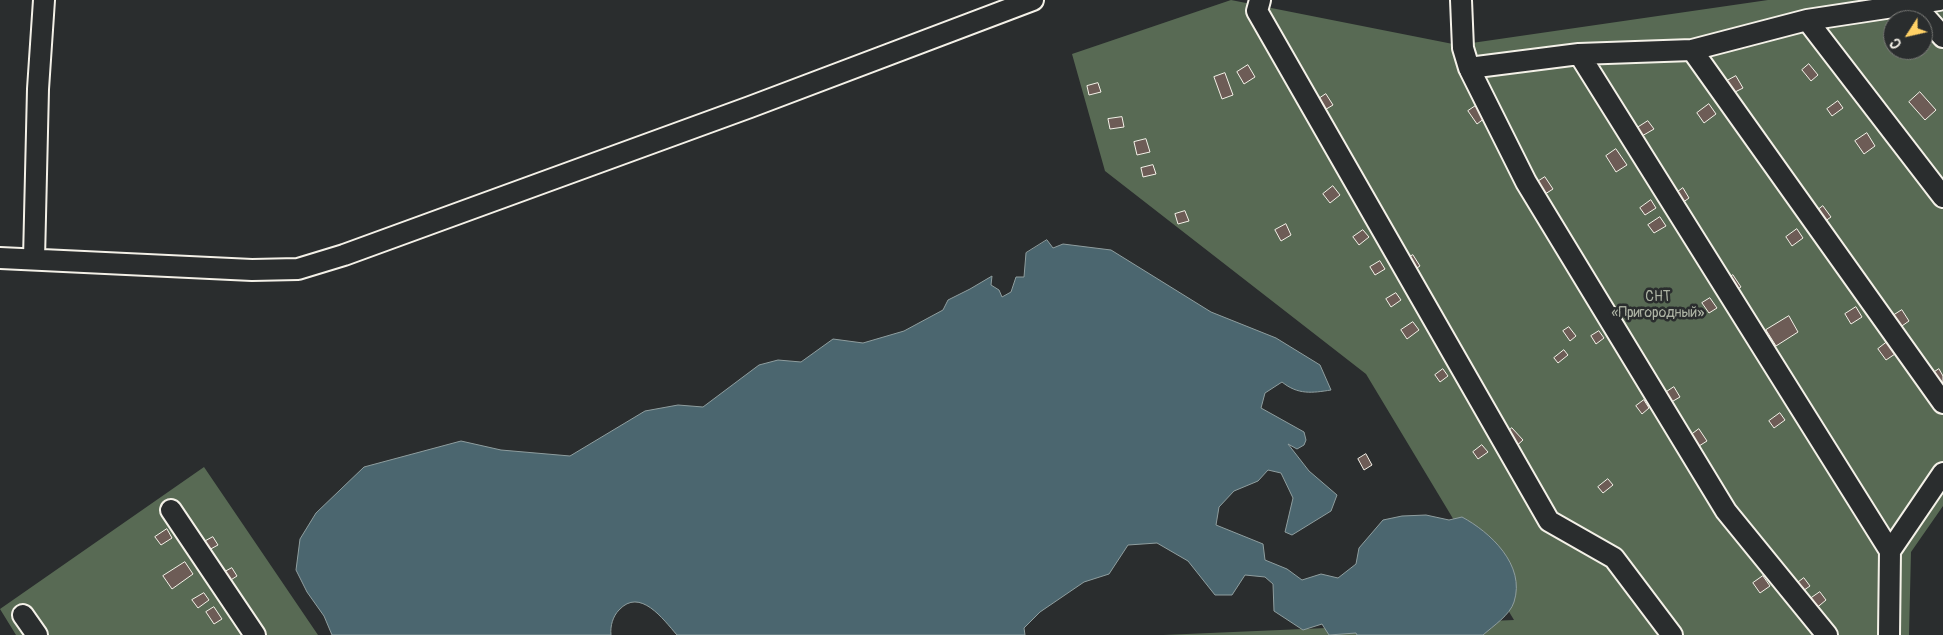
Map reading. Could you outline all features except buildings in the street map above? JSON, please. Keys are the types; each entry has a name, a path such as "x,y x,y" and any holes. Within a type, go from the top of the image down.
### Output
{"street":[{"path":"34,259 38,89 44,0"},
{"path":"0,258 252,270 298,269 344,255 722,118 1033,0"},
{"path":"1260,0 1258,11 1549,521 1614,558 1672,635"},
{"path":"1461,0 1464,48 1469,68 1526,182 1726,512 1827,635"},
{"path":"1469,68 1579,54 1692,50 1807,20 1939,0"},
{"path":"1914,4 1943,37"},
{"path":"1807,20 1943,197"},
{"path":"1692,50 1943,403"},
{"path":"1579,54 1890,550 1889,635"},
{"path":"1890,550 1943,473"},
{"path":"171,510 255,635"},
{"path":"23,615 36,635"}],"green space":[{"name":"СНТ «Пригородный»","path":"1231,0 1458,45 1768,0 1943,0 1943,506 1911,552 1909,635 1163,635 1514,620 1366,374 1105,171 1072,54"},
{"path":"204,467 318,635 16,635 0,609"}],"water":[{"path":"1047,240 1053,248 1063,244 1111,250 1211,312 1276,338 1320,365 1331,390 1305,392 1294,389 1282,382 1265,393 1261,408 1304,432 1306,440 1304,445 1297,449 1288,444 1309,471 1337,495 1331,511 1292,535 1285,532 1293,498 1281,473 1268,470 1258,481 1234,491 1219,507 1216,525 1263,544 1265,560 1287,569 1302,580 1321,574 1338,578 1356,564 1359,548 1383,520 1402,516 1426,515 1449,520 1462,517 1484,531 1503,551 1510,563 1515,575 1516,588 1514,602 1509,611 1483,635 1357,635 1356,633 1329,635 1322,624 1303,630 1274,611 1273,584 1265,577 1245,575 1232,595 1215,595 1188,561 1157,543 1128,545 1109,574 1084,582 1040,612 1024,628 1025,635 677,635 651,608 635,602 627,604 617,612 612,621 611,635 332,635 324,616 307,592 296,570 300,539 316,513 364,467 461,441 501,450 570,456 645,411 678,405 703,407 759,365 778,360 801,362 833,339 863,343 904,331 943,310 948,300 992,276 991,285 999,290 1002,297 1011,292 1016,277 1024,277 1026,253"}]}
